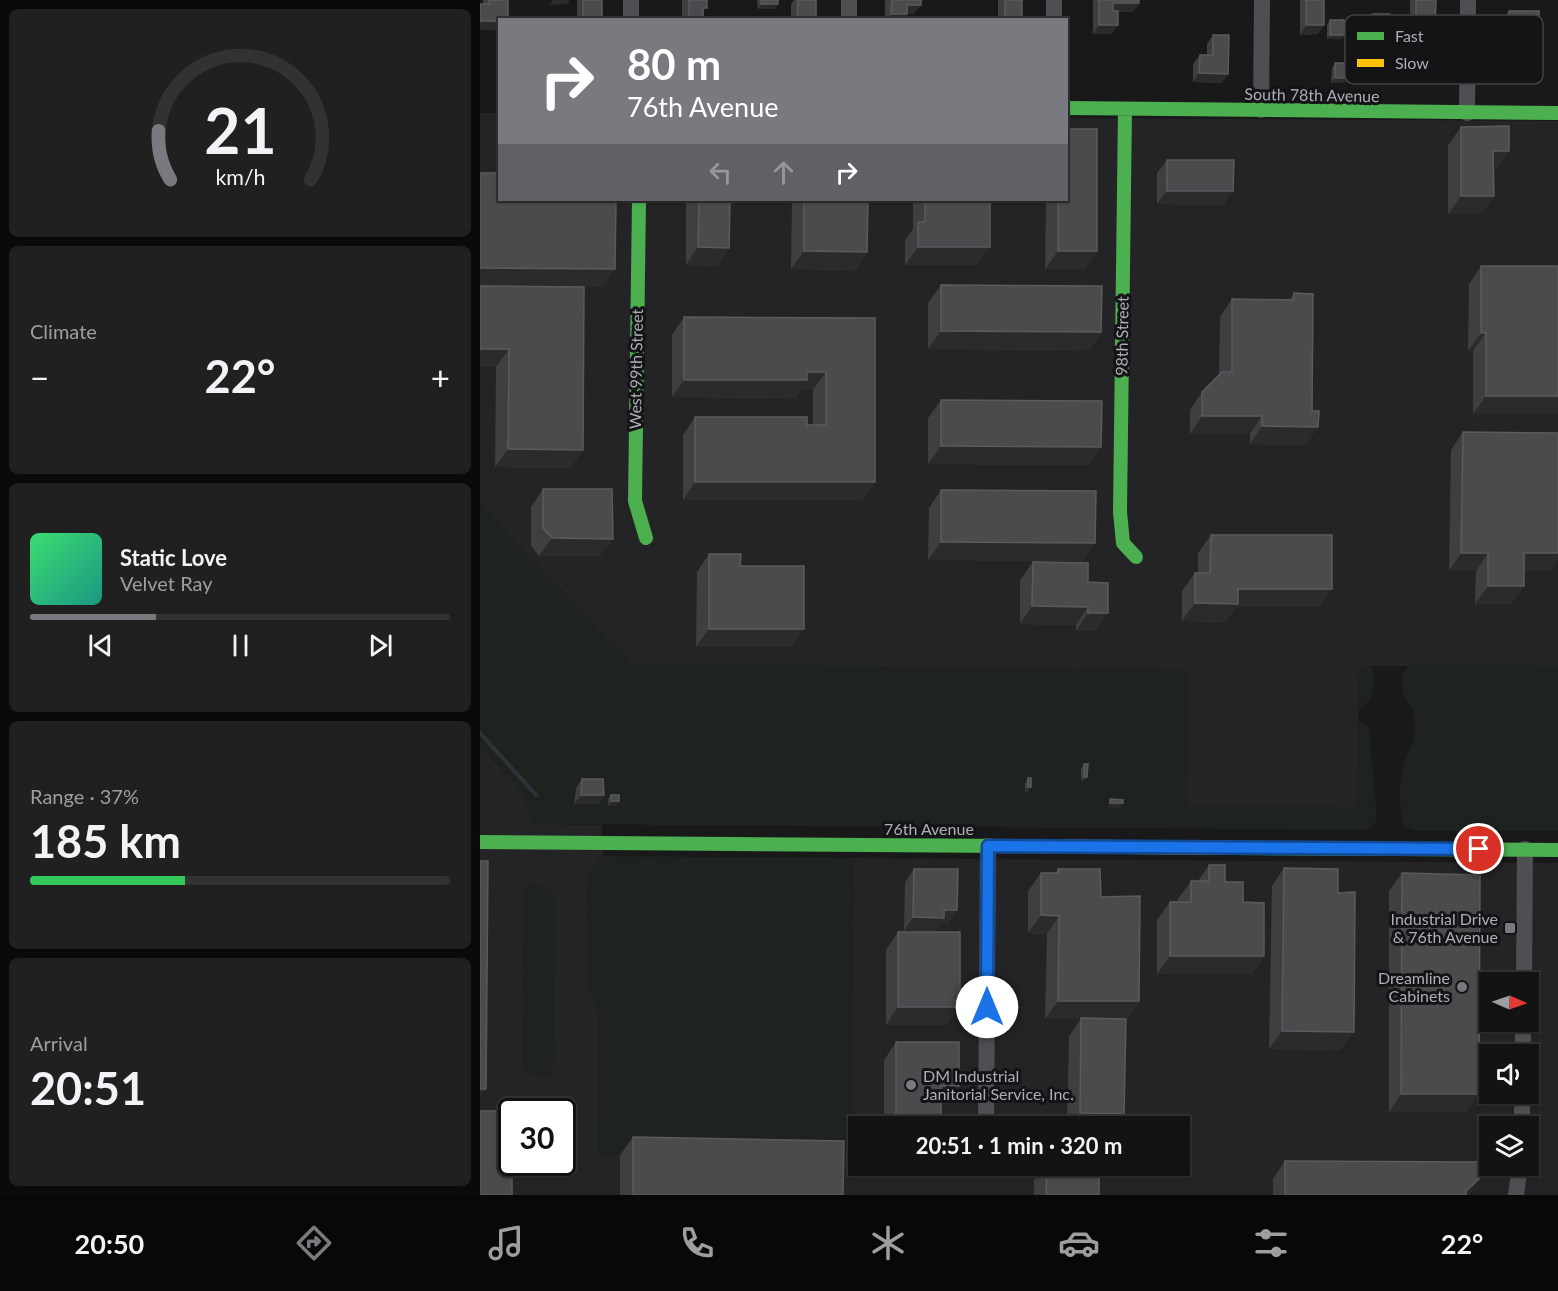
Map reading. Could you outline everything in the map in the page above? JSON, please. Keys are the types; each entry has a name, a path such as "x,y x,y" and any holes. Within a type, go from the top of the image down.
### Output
{"street":[{"path":"631,0 631,18"},
{"path":"849,0 849,18"},
{"path":"1053,18 1054,0"},
{"path":"1261,111 1262,0"},
{"path":"1468,0 1468,15"},
{"path":"1467,84 1467,113"},
{"name":"South 78th Avenue","path":"1068,108 1558,113"},
{"name":"98th Street","path":"1125,110 1120,512 1123,543 1136,557"},
{"name":"West 99th Street","path":"639,201 635,501 646,537"},
{"name":"76th Avenue","path":"480,842 1558,850"},
{"path":"986,1116 988,846"},
{"path":"1524,972 1525,849"},
{"path":"1516,1195 1519,1176"}],"shaded area":[{"path":"480,113 498,113 498,201 1068,201 1068,118 1558,121 1558,667 1359,666 1358,807 1186,806 1187,670 633,665 480,505"},
{"path":"480,505 633,665 1188,670 1186,806 1357,807 1359,721 1369,726 1377,817 1375,824 1368,830 534,824 524,794 480,746"},
{"path":"1359,666 1371,666 1374,684 1368,702 1359,709"},
{"path":"1409,666 1558,667 1558,831 1417,831 1404,826 1400,783 1415,727 1413,712 1402,689 1402,675"},
{"path":"480,746 524,794 534,824 602,825 603,856 589,873 589,991 599,1008 598,1155 848,1159 848,1176 1190,1176 1190,1116 851,1116 854,858 1558,863 1558,1195 480,1195"},
{"path":"603,856 854,858 848,1159 598,1155 599,1008 589,992 586,897 589,873"},
{"path":"530,884 547,887 552,892 555,901 553,1070 551,1075 545,1078 527,1074 522,1067 523,890"}],"building":[{"path":"489,0 508,0 508,18 498,18 498,21 480,21 480,4 489,4"},
{"path":"583,0 602,0 602,18 583,18"},
{"path":"689,0 707,0 707,8 703,8 703,18 689,18"},
{"path":"761,0 778,0 778,4 761,4"},
{"path":"798,0 816,0 816,18 797,18"},
{"path":"892,0 921,0 921,5 907,5 907,14 891,14"},
{"path":"1005,0 1022,0 1022,18 1005,18"},
{"path":"1099,0 1139,0 1139,3 1113,3 1113,11 1118,11 1118,25 1099,25"},
{"path":"1306,0 1324,0 1324,25 1306,25"},
{"path":"1416,0 1436,0 1435,15 1416,15"},
{"path":"1509,11 1539,11 1539,15 1509,15"},
{"path":"1330,20 1344,20 1345,35 1330,35"},
{"path":"1213,35 1229,35 1228,74 1199,73 1200,55 1213,55"},
{"path":"1335,63 1345,63 1345,78 1335,78"},
{"path":"1509,126 1509,151 1493,151 1494,196 1461,196 1461,127"},
{"path":"1068,129 1097,129 1097,251 1058,251 1058,201 1068,201"},
{"path":"1167,160 1234,160 1233,191 1167,191"},
{"path":"480,173 498,173 498,201 616,201 615,269 480,268"},
{"path":"699,201 730,201 729,248 698,247"},
{"path":"804,201 868,201 867,252 804,251"},
{"path":"925,201 990,201 990,247 918,247 918,222 925,222"},
{"path":"1481,266 1558,266 1558,396 1486,396 1486,333 1481,333"},
{"path":"941,285 1102,286 1101,332 941,331"},
{"path":"480,286 584,287 583,450 508,449 509,349 480,349"},
{"path":"1294,293 1313,294 1312,411 1319,411 1318,427 1262,426 1262,416 1202,416 1202,392 1222,372 1232,372 1232,299 1294,300"},
{"path":"684,317 875,318 875,482 695,482 695,417 807,417 807,425 826,425 826,372 807,372 807,380 684,380"},
{"path":"941,400 1102,401 1101,447 941,446"},
{"path":"1463,432 1558,433 1558,553 1524,553 1524,586 1488,586 1488,553 1461,553"},
{"path":"543,489 612,489 613,539 552,538 543,528"},
{"path":"941,490 1096,491 1095,543 941,542"},
{"path":"1211,535 1332,535 1332,589 1238,589 1238,604 1195,603 1195,573 1210,573"},
{"path":"709,554 741,554 740,566 804,566 804,629 709,629"},
{"path":"1033,562 1088,563 1088,582 1108,583 1108,613 1088,613 1088,607 1032,606"},
{"path":"1084,764 1088,764 1087,777 1084,777"},
{"path":"1028,778 1031,778 1031,787 1028,787"},
{"path":"582,779 603,779 604,795 581,795"},
{"path":"611,795 619,795 619,801 611,801"},
{"path":"1110,799 1123,800 1123,803 1110,803"},
{"path":"480,861 488,861 486,1089 480,1089"},
{"path":"1209,865 1225,865 1225,882 1243,882 1243,902 1264,903 1264,956 1170,956 1170,902 1191,902 1191,881 1209,881"},
{"path":"1284,868 1338,869 1338,893 1355,892 1354,1032 1282,1031"},
{"path":"914,869 958,869 957,910 944,910 944,918 913,917"},
{"path":"1058,869 1100,869 1101,897 1140,896 1139,1001 1058,1001 1059,916 1041,915 1041,873 1059,873"},
{"path":"1402,873 1480,875 1479,1094 1401,1094"},
{"path":"898,932 960,932 960,1007 898,1007"},
{"path":"1081,1018 1126,1019 1124,1114 1080,1113"},
{"path":"896,1042 959,1042 959,1086 941,1086 941,1116 896,1116"},
{"path":"480,1111 498,1111 498,1176 512,1176 512,1195 480,1195"},
{"path":"633,1137 844,1141 843,1195 633,1195"},
{"path":"1285,1161 1479,1162 1480,1178 1466,1191 1466,1195 1285,1195"},
{"path":"1047,1176 1099,1176 1099,1195 1046,1195"}],"waterway":[{"path":"480,733 536,795"}],"traffic: fast":[{"path":"1068,108 1558,113"},
{"path":"1125,109 1120,512 1123,543 1136,557"},
{"path":"639,201 635,501 646,538"},
{"path":"480,842 1008,846"},
{"path":"1232,848 1558,850"}],"traffic: slow":[{"path":"1008,846 1232,848"}],"place":[{"name":"Industrial Drive & 76th Avenue","path":"1510,928"},
{"name":"Dreamline Cabinets","path":"1462,987"},
{"name":"DM Industrial Janitorial Service, Inc.","path":"911,1085"}],"route":[{"path":"987,1007 988,846 1479,849"}]}
